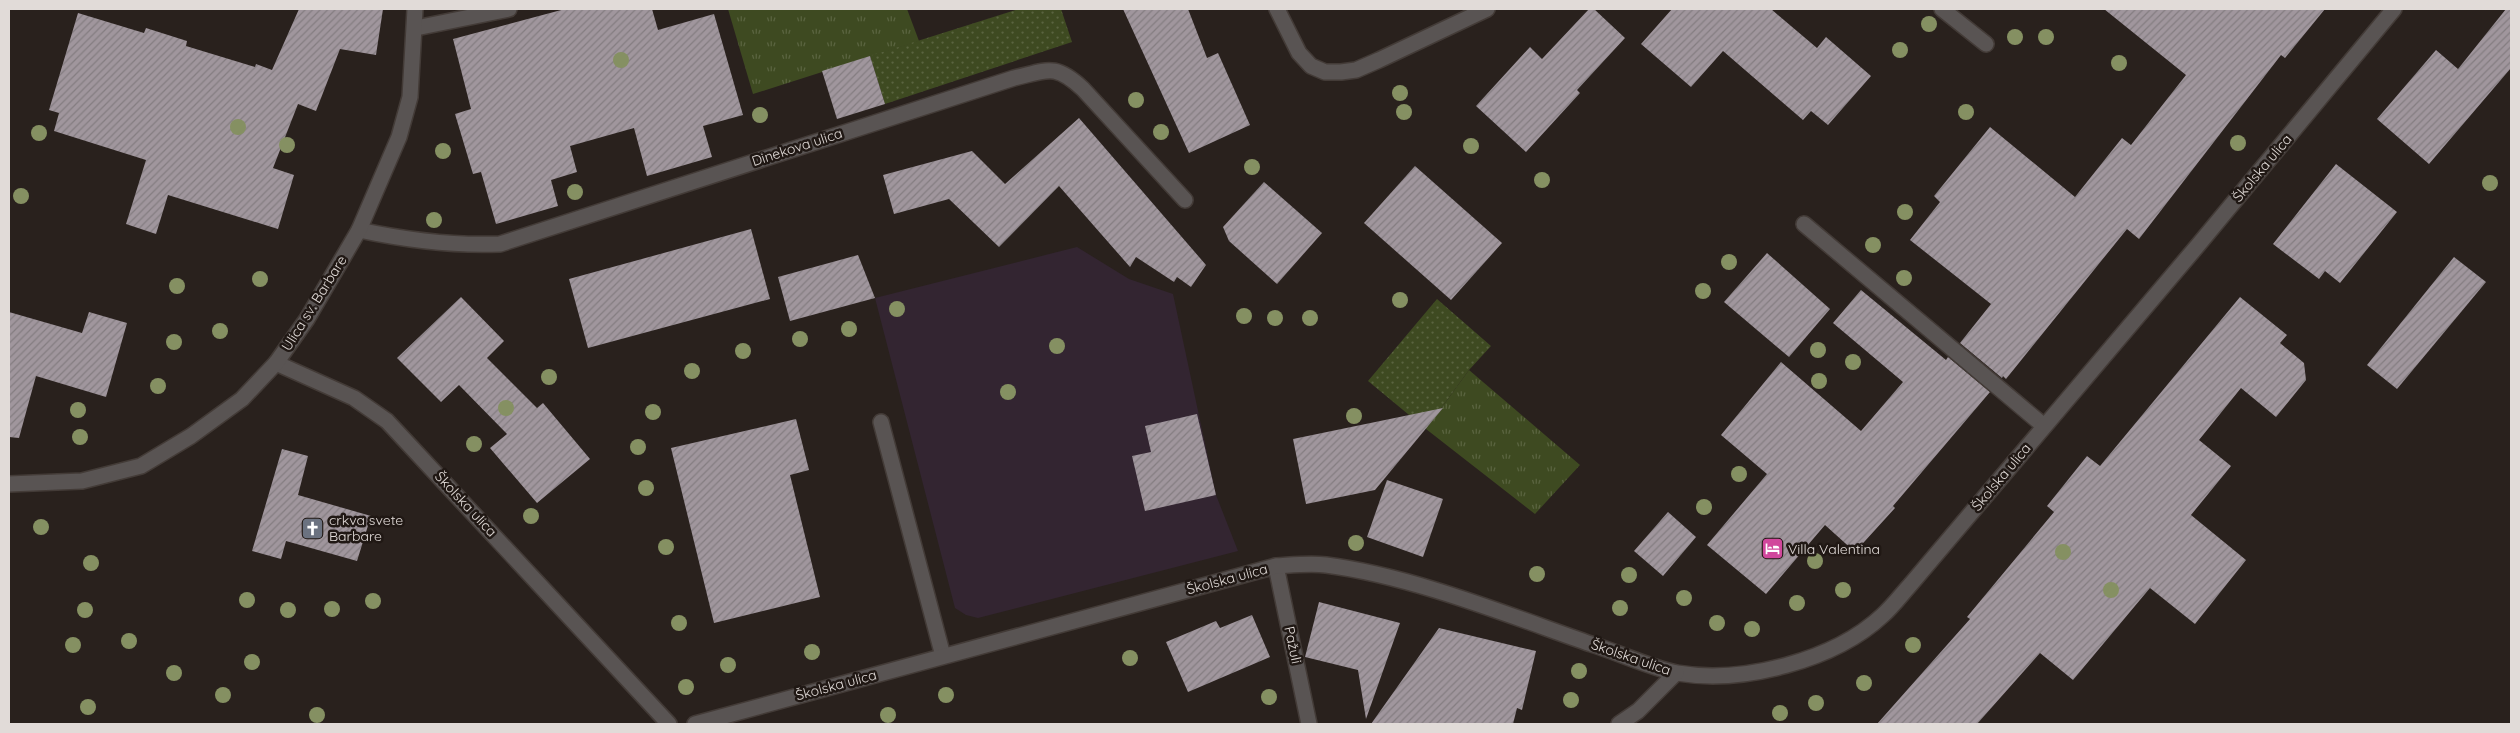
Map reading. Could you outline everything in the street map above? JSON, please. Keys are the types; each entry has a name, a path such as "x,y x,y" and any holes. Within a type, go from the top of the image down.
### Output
{"street":[{"name":"Ulica sv. Barbare","path":"9,484 82,481 141,466 191,436 242,399 276,363 307,319 359,230 401,129 410,97 416,28 415,9"},
{"path":"416,28 509,9"},
{"path":"1277,9 1299,52 1311,66 1325,72 1341,72 1356,70 1487,9"},
{"path":"1942,9 1986,44"},
{"name":"Školska ulica","path":"694,724 1276,566 1324,565 1394,580 1468,602 1676,673 1714,676 1760,670 1798,662 1835,647 1882,616 1911,584 2199,244 2394,9"},
{"name":"Dinekova ulica","path":"359,230 410,240 469,245 500,244 1014,78 1050,69 1068,75 1084,89 1185,200"},
{"path":"1804,224 2044,426"},
{"name":"Školska ulica","path":"276,363 354,398 387,421 669,724"},
{"path":"881,422 943,656"},
{"name":"Pažuli","path":"1276,566 1309,724"},
{"path":"1619,724 1638,711 1676,673"}],"shaded area":[{"path":"1077,247 1129,279 1173,294 1216,495 1238,551 978,618 966,615 955,608 875,298"}],"green space":[{"path":"728,9 907,9 919,41 753,94"},
{"path":"1019,9 1061,9 1072,42 885,104 870,56"},
{"path":"1437,299 1491,346 1469,370 1426,429 1368,381"},
{"path":"1469,370 1580,465 1535,514 1426,429"}],"building":[{"path":"299,9 383,9 376,55 340,49 316,111 298,104 273,168 294,175 278,229 168,195 156,234 126,224 146,160 54,131 59,113 49,110 78,13 144,33 146,28 187,41 186,46 255,67 256,64 272,70"},
{"path":"565,9 652,9 658,30 714,14 743,115 703,126 712,157 647,176 634,128 570,146 577,172 551,180 558,206 496,224 481,172 473,174 455,114 471,109 453,39"},
{"path":"1123,9 1188,9 1207,58 1218,53 1250,125 1189,153"},
{"path":"1589,9 1594,9 1625,38 1577,90 1580,93 1526,152 1476,106 1530,47 1542,59"},
{"path":"1672,9 1771,9 1817,48 1826,37 1871,76 1828,125 1811,111 1803,120 1723,51 1691,87 1641,44"},
{"path":"2104,9 2325,9 2285,58 2281,55 2139,239 2127,229 2006,379 2003,376 2002,378 1960,343 1991,304 1910,240 1940,202 1934,196 1990,127 2075,197 2122,138 2131,145 2186,75"},
{"path":"2506,9 2511,9 2511,68 2429,164 2377,119 2436,50 2458,69"},
{"path":"870,56 885,104 837,119 822,71"},
{"path":"1079,118 1206,265 1191,287 1177,277 1174,282 1136,257 1130,267 1059,186 999,247 949,199 894,214 883,175 972,151 1005,184"},
{"path":"2336,164 2397,212 2340,283 2325,271 2319,279 2273,244"},
{"path":"1415,166 1502,243 1451,300 1364,223"},
{"path":"1264,182 1322,233 1277,284 1229,241 1223,227"},
{"path":"751,229 770,299 588,348 569,279"},
{"path":"1767,253 1830,309 1789,357 1724,302"},
{"path":"858,255 875,298 790,321 778,277"},
{"path":"2454,257 2486,282 2397,389 2367,365"},
{"path":"1861,290 1946,360 1948,357 1990,392 1893,506 1895,508 1855,552 1825,525 1766,594 1707,545 1767,474 1721,435 1781,362 1861,431 1903,382 1833,323"},
{"path":"461,297 504,341 487,358 537,408 543,403 590,459 537,503 490,448 507,434 459,385 441,402 397,358"},
{"path":"2240,297 2287,335 2280,343 2304,363 2306,380 2276,417 2241,388 2199,440 2231,466 2191,515 2246,560 2195,624 2150,588 2073,680 2040,653 1977,724 1877,724 1970,619 1967,617 2054,512 2047,506 2087,456 2100,466"},
{"path":"9,312 82,333 89,312 127,323 106,397 36,376 19,438 9,437"},
{"path":"1443,408 1375,490 1306,504 1293,439"},
{"path":"1197,414 1216,495 1145,511 1132,456 1151,452 1145,426"},
{"path":"796,419 809,470 790,475 820,597 714,623 671,448"},
{"name":"crkva svete Barbare","path":"282,449 308,456 298,495 371,516 357,561 286,541 281,559 252,551"},
{"path":"1387,480 1443,499 1423,557 1367,537"},
{"path":"1668,512 1696,537 1663,576 1634,551"},
{"path":"1319,602 1400,623 1366,719 1358,670 1305,657"},
{"path":"1252,615 1270,657 1188,692 1166,642 1216,621 1220,628"},
{"path":"1439,628 1536,651 1522,710 1517,708 1513,724 1371,724"}],"place":[{"name":"crkva svete Barbare","path":"313,528"},
{"name":"Villa Valentina","path":"1772,549"}]}
